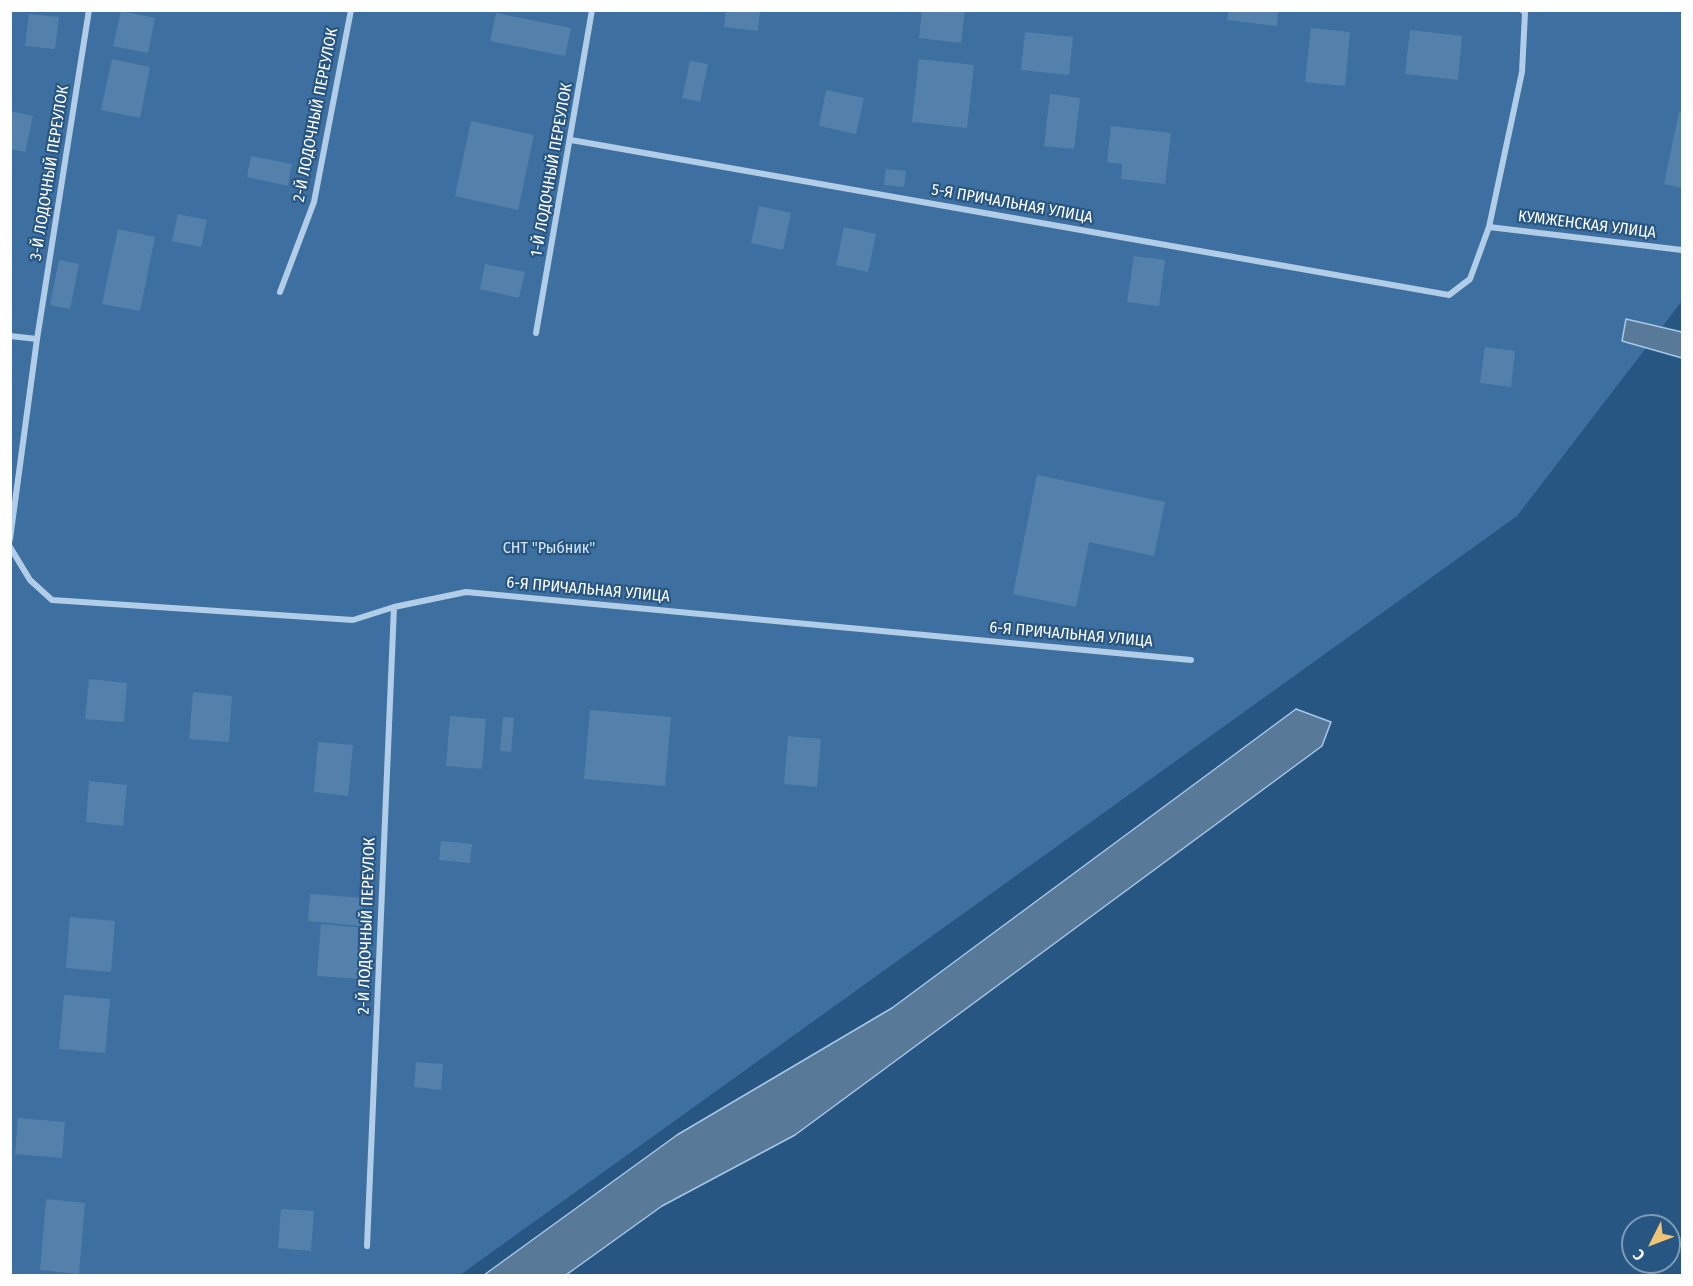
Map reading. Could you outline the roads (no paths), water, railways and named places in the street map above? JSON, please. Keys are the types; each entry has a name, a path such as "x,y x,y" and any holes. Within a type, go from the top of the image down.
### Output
{"street":[{"name":"3-Й ЛОДОЧНЫЙ ПЕРЕУЛОК","path":"10,539 37,339 89,10"},
{"name":"2-Й ЛОДОЧНЫЙ ПЕРЕУЛОК","path":"280,292 314,202 351,10"},
{"name":"1-Й ЛОДОЧНЫЙ ПЕРЕУЛОК","path":"536,333 592,10"},
{"path":"1489,227 1522,72 1525,13 1522,10"},
{"name":"5-Я ПРИЧАЛЬНАЯ УЛИЦА","path":"571,140 1449,295 1470,279 1489,227"},
{"name":"КУМЖЕНСКАЯ УЛИЦА","path":"1489,227 1683,250"},
{"path":"10,336 37,339"},
{"name":"6-Я ПРИЧАЛЬНАЯ УЛИЦА","path":"10,547 30,580 52,600 353,620 393,607 466,592 1191,660"},
{"name":"2-Й ЛОДОЧНЫЙ ПЕРЕУЛОК","path":"367,1246 393,607"}],"park label":[{"name":"СНТ \"Рыбник\"","path":"549,549"}]}
